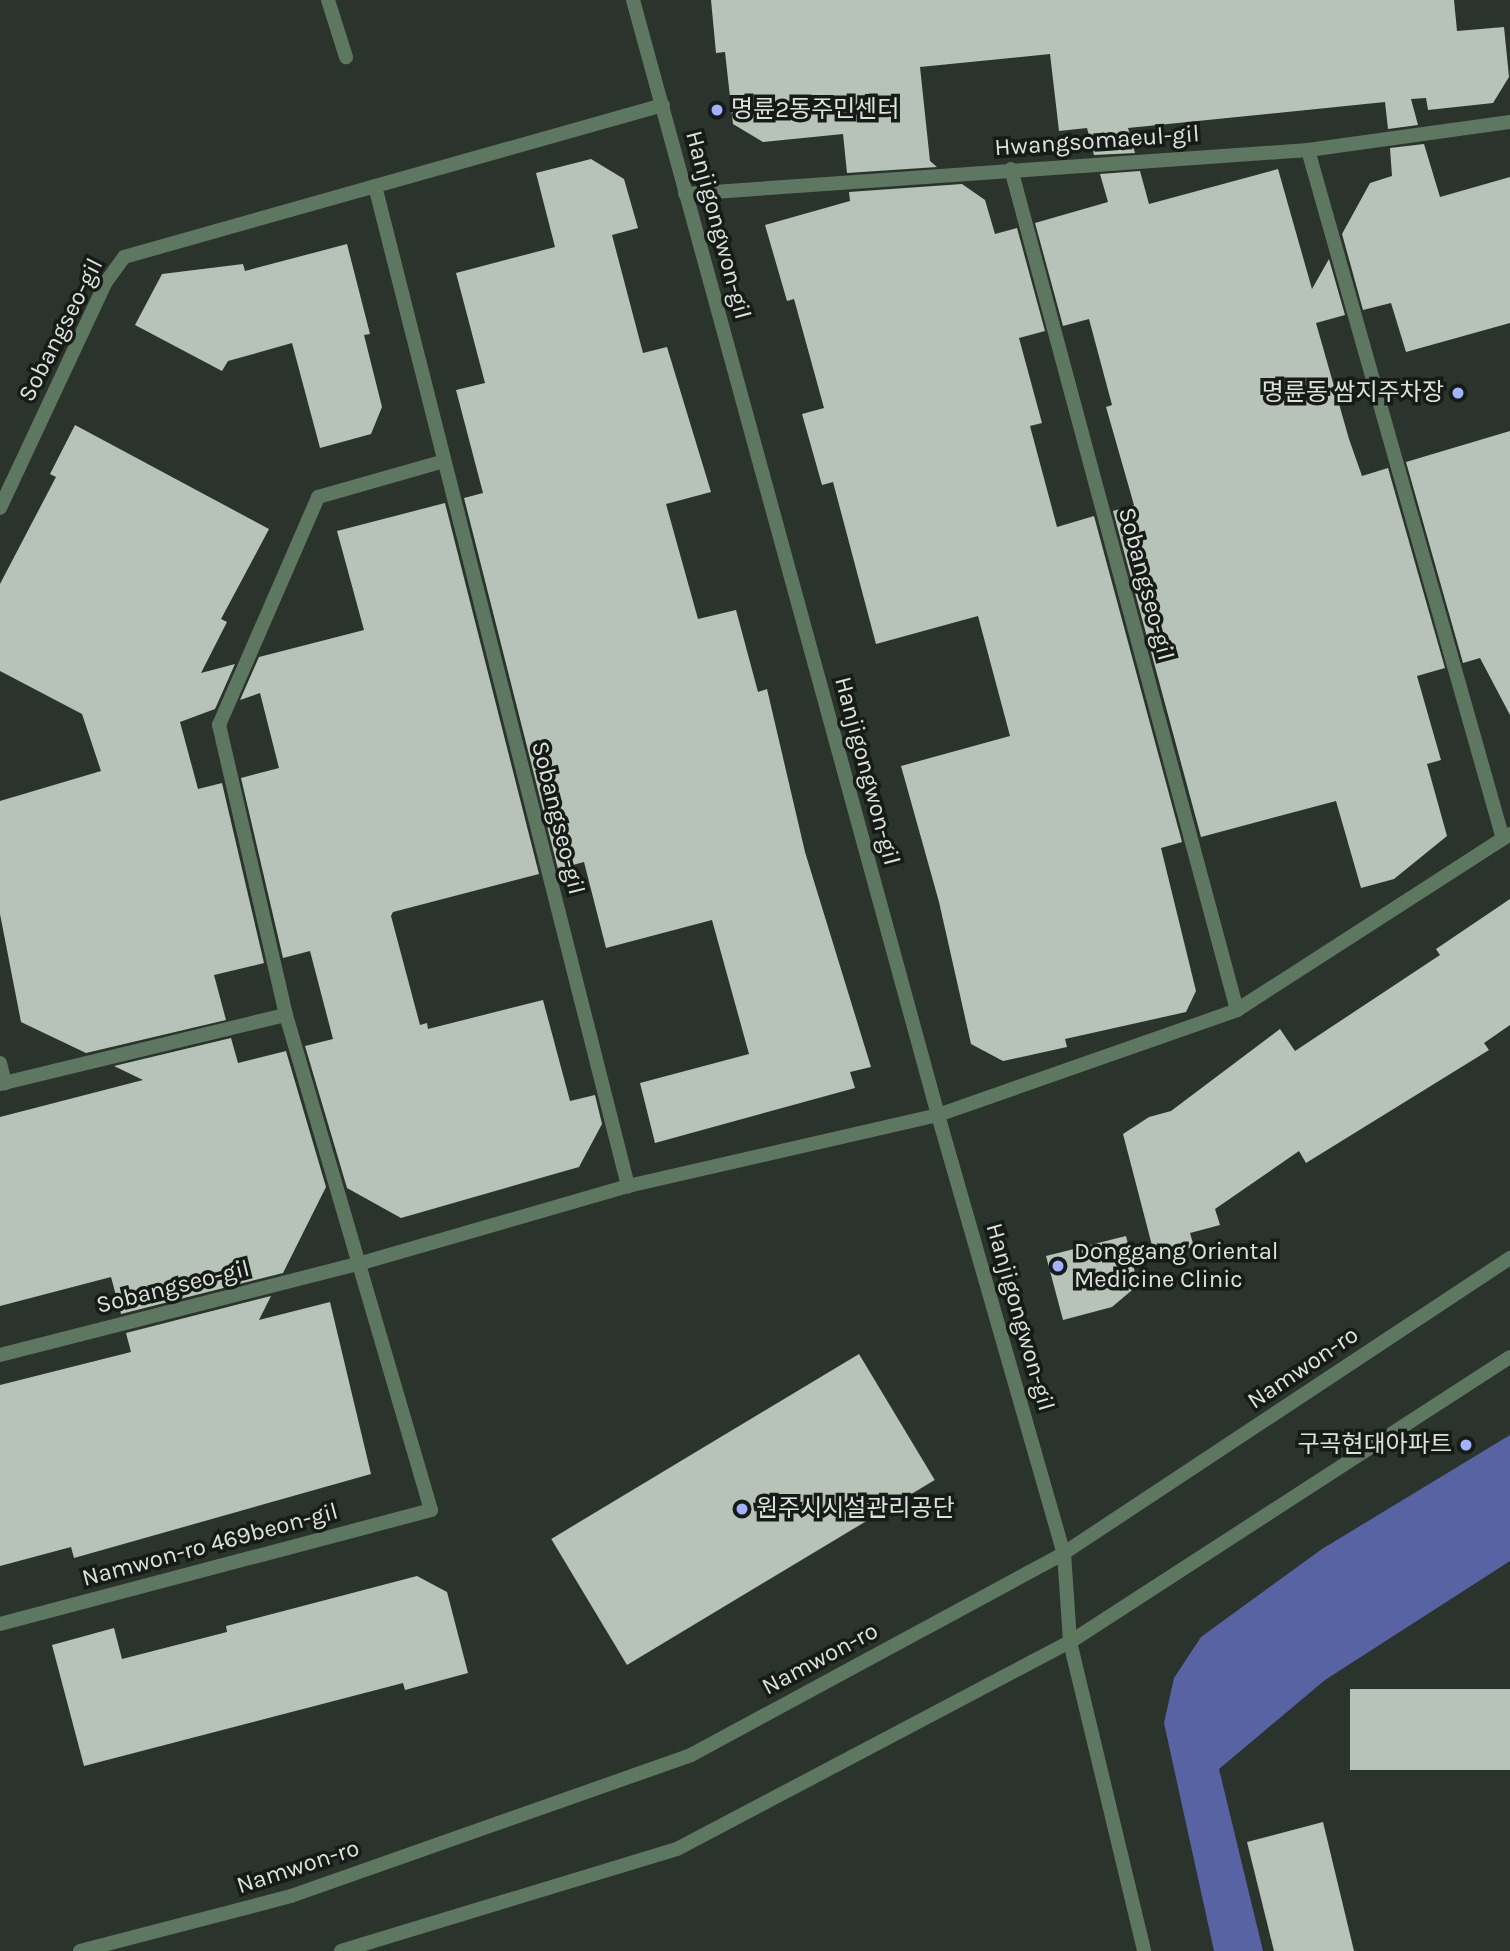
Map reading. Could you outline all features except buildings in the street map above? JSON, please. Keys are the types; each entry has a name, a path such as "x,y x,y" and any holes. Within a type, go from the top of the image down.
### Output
{"street":[{"path":"328,0 346,57"},
{"name":"Hanjigongwon-gil","path":"633,0 938,1115 1064,1553 1070,1642"},
{"name":"Sobangseo-gil","path":"0,508 106,282 124,257 663,105"},
{"name":"Hwangsomaeul-gil","path":"685,194 1308,150 1510,122"},
{"name":"Sobangseo-gil","path":"0,1355 358,1264 628,1186 938,1115 1237,1010 1506,837 1308,150"},
{"name":"Sobangseo-gil","path":"1011,169 1237,1010"},
{"name":"Sobangseo-gil","path":"375,186 628,1186"},
{"path":"358,1264 286,1015 219,725 318,497 444,461"},
{"path":"0,1063 2,1083 286,1015"},
{"name":"Namwon-ro","path":"80,1951 292,1896 691,1755 1064,1553 1510,1258"},
{"name":"Namwon-ro 469beon-gil","path":"0,1624 431,1510 358,1264"},
{"path":"341,1951 677,1849 1070,1642 1510,1357"},
{"path":"1070,1642 1144,1951"}],"shaded area":[{"path":"1510,1435 1510,1561 1325,1680 1219,1769 1263,1951 1214,1951 1164,1723 1174,1678 1201,1637 1322,1549"}],"place":[{"name":"명륜2동주민센터","path":"717,110"},
{"name":"명륜동 쌈지주차장","path":"1458,393"},
{"name":"Donggang Oriental Medicine Clinic","path":"1058,1266"},
{"name":"구곡현대아파트","path":"1466,1445"},
{"name":"원주시시설관리공단","path":"742,1509"}]}
